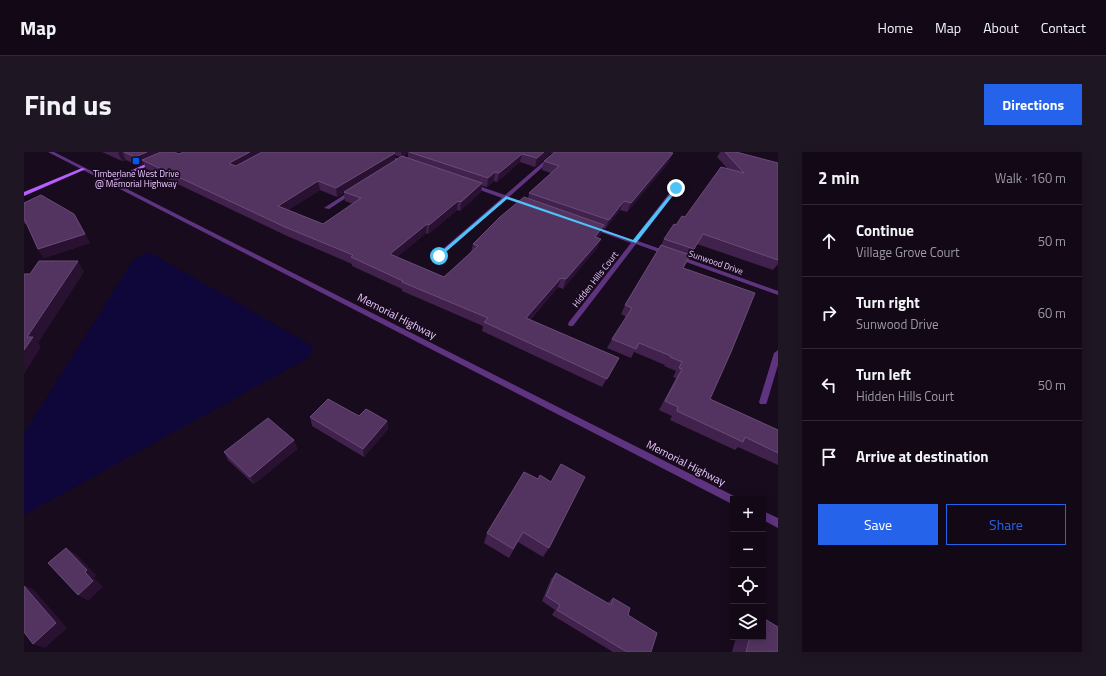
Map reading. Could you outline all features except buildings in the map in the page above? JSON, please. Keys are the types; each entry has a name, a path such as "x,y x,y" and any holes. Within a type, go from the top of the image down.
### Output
{"street":[{"name":"Memorial Highway","path":"50,152 730,498"},
{"path":"376,152 404,159 417,166"},
{"path":"439,256 554,155"},
{"path":"396,165 404,159"},
{"path":"109,182 158,161"},
{"path":"24,194 84,169"},
{"path":"461,182 534,207"},
{"path":"327,208 358,188"},
{"name":"Hidden Hills Court","path":"571,324 676,188"},
{"name":"Sunwood Drive","path":"584,225 778,293"},
{"path":"763,402 778,353"},
{"path":"766,517 778,523"}],"shaded area":[{"path":"149,252 313,346 310,357 24,515 24,433 134,259"}],"place":[{"name":"Timberlane West Drive @ Memorial Highway","path":"136,161"}],"route":[{"path":"439,256 506,197 634,242 676,188"}]}
